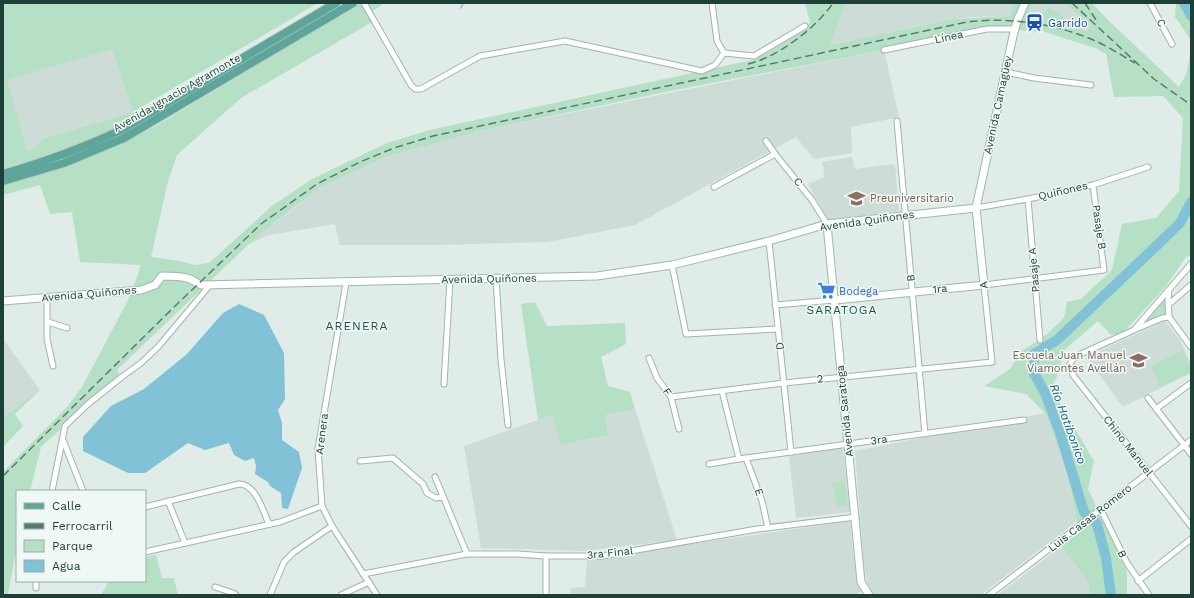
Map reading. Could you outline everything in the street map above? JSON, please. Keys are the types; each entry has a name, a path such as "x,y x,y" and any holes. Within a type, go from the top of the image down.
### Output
{"main road":[{"name":"Avenida Ignacio Agramonte","path":"3,174 63,155 121,130 336,3"},
{"name":"Avenida Ignacio Agramonte","path":"3,181 64,163 124,138 353,3"},
{"name":"Avenida Camagüey","path":"976,208 1015,29 1025,3"},
{"name":"Avenida Quiñones","path":"3,301 141,290 155,285 162,276 186,277 198,284 210,285 597,276 672,265 769,241 827,224 976,208"},
{"name":"A","path":"976,208 984,285"},
{"name":"Avenida Saratoga","path":"827,224 862,582 869,595"},
{"name":"1ra","path":"835,300 984,285"}],"street":[{"path":"364,3 410,84 415,89 426,87 480,56 565,41 702,71 715,65 724,53"},
{"path":"712,3 716,41 724,53"},
{"name":"C","path":"1150,3 1172,44"},
{"path":"724,53 754,56 804,26"},
{"name":"Línea","path":"884,50 987,29 1015,29"},
{"path":"1006,72 1034,78 1091,85"},
{"name":"B","path":"897,121 925,434"},
{"name":"C","path":"766,141 812,200 827,224"},
{"path":"714,187 775,154"},
{"name":"Quiñones","path":"976,208 1028,200 1093,185 1148,167"},
{"name":"Pasaje B","path":"1093,185 1104,270"},
{"name":"Pasaje A","path":"1028,200 1040,340"},
{"name":"D","path":"769,241 790,452"},
{"path":"1134,330 1191,264"},
{"path":"672,265 686,334 778,329"},
{"name":"1ra","path":"984,285 1036,280 1104,270"},
{"path":"496,278 501,359 508,426"},
{"path":"444,384 450,280"},
{"name":"Arenera","path":"346,283 318,449 322,506 332,526 377,595"},
{"path":"52,490 65,426 71,418 141,363 158,347 210,285"},
{"name":"A","path":"984,285 992,362"},
{"path":"1168,305 1191,285"},
{"path":"1170,289 1168,305 1169,317 1191,347"},
{"path":"47,298 47,339 53,366"},
{"name":"1ra","path":"775,305 835,300"},
{"path":"1134,330 1162,318 1169,317"},
{"path":"48,322 67,328"},
{"name":"Chino Manuel","path":"1134,330 1073,359 1070,364 1073,375 1191,526"},
{"name":"F","path":"649,358 657,378 671,398 679,429"},
{"name":"2","path":"671,398 842,376 992,362"},
{"path":"1156,409 1190,385"},
{"path":"722,391 739,459"},
{"path":"1148,398 1191,454"},
{"name":"3ra","path":"709,464 1024,420"},
{"path":"62,439 83,490"},
{"name":"Luis Casas Romero","path":"989,595 1191,440"},
{"path":"360,461 393,458 424,484 427,493 436,498 443,497"},
{"name":"E","path":"746,458 762,501 768,528"},
{"path":"435,477 467,554"},
{"path":"146,507 239,484 245,484 249,486 259,500 269,524"},
{"path":"168,501 185,543"},
{"path":"146,552 280,522 322,506"},
{"name":"B","path":"1100,510 1127,563 1149,595"},
{"name":"3ra Final","path":"363,574 467,554 602,556 768,528 856,517"},
{"path":"270,595 284,562 294,552 332,526"},
{"path":"1138,581 1191,539"},
{"path":"546,556 546,595"},
{"path":"36,582 36,588"},
{"path":"341,595 369,582"},
{"path":"215,587 236,595"}],"shaded area":[{"path":"846,3 1013,3 1010,16 953,19 830,45"},
{"path":"1032,3 1066,3 1091,26 1086,33 1049,7 1043,15 1029,11"},
{"path":"112,48 133,112 42,139 37,147 27,150 6,80"},
{"path":"884,50 899,117 851,127 852,153 814,159 796,137 635,225 547,242 439,245 340,245 335,224 269,235 249,244 321,187 388,156 484,130"},
{"name":"Preuniversitario","path":"852,157 855,169 895,164 899,211 828,220 808,184 825,177 822,162"},
{"name":"Escuela Juan Manuel Viamontes Avellán","path":"1165,321 1180,340 1191,365 1191,373 1123,407 1086,357"},
{"path":"3,339 40,390 3,417"},
{"path":"635,409 677,540 583,551 481,548 464,446 552,415 561,445 608,435 605,415"},
{"path":"1045,413 1066,467 1077,521 981,595 874,595 868,585 864,568 855,451"},
{"path":"843,448 850,512 796,518 789,456"},
{"path":"850,521 856,577 861,591 855,595 571,595 570,588 585,587 587,559"},
{"path":"1061,546 1088,582 1090,595 998,595"}],"green space":[{"path":"3,3 318,3 133,112 152,128 361,3 385,3 368,14 372,22 241,98 177,155 168,181 151,257 180,261 195,265 209,263 272,206 312,179 387,143 430,130 752,60 810,23 805,3 846,3 830,45 953,19 1010,16 1013,3 1032,3 1029,11 1042,15 1049,7 1086,32 1091,26 1066,3 1092,3 1179,87 1186,75 1191,50 1191,255 1186,257 1166,286 1123,333 1111,335 1098,321 1063,351 1060,371 1051,388 1094,461 1088,489 1127,571 1127,595 1090,595 1088,582 1061,546 1084,529 1077,521 1066,467 1045,413 1026,394 984,386 1010,369 1020,352 1046,335 1064,318 1067,302 1081,299 1112,270 1122,224 1156,218 1179,191 1183,118 1163,96 1114,97 1106,54 1095,48 1045,32 988,28 884,50 665,92 484,130 388,156 321,187 249,244 118,369 119,376 41,447 30,490 16,490 16,551 8,595 3,595 3,472 68,406 82,387 126,304 141,265 80,262 72,212 50,214 40,185 3,195","holes":["112,49 133,112 42,139 37,147 27,150 7,80"]},
{"path":"1176,3 1191,3 1191,40 1175,17"},
{"path":"1166,297 1165,314 1144,323"},
{"path":"535,302 547,326 625,323 626,344 601,357 608,386 630,392 635,409 605,415 608,435 561,445 552,415 538,420 521,304"},
{"path":"1183,350 1191,368 1191,372 1160,387 1151,366"},
{"path":"40,390 15,414 23,426 3,447 3,417"},
{"path":"844,480 848,504 837,506 832,483"},
{"path":"156,555 162,578 174,578 178,595 101,595 108,582 146,582 146,557"}],"water":[{"path":"239,304 264,315 284,353 285,399 278,410 282,423 282,440 299,452 302,468 288,509 282,508 281,493 270,486 268,482 255,474 256,466 254,458 245,461 234,455 229,443 205,450 188,443 145,473 128,473 83,451 83,437 111,406 144,389 187,354 223,313"}],"waterway":[{"path":"461,8 463,3"},
{"name":"Río Hatibonico","path":"1184,3 1191,16"},
{"name":"Río Hatibonico","path":"1111,595 1106,558 1097,524 1084,512 1060,433 1045,393 1034,373 1034,354 1057,340 1180,223 1191,202"}],"railway":[{"path":"748,64 772,55 784,48 817,22 833,3"},
{"path":"1072,3 1154,79 1191,105"},
{"path":"1085,3 1098,23"},
{"path":"3,476 173,308 261,224 317,184 360,162 394,148 433,136 967,22 999,20 1046,25 1076,33 1097,41 1135,63"}],"place":[{"name":"Garrido","path":"1035,23"},
{"name":"Preuniversitario","path":"857,198"},
{"name":"Bodega","path":"826,291"},
{"name":"Escuela Juan Manuel Viamontes Avellán","path":"1139,361"}],"district":[{"name":"SARATOGA","path":"842,310"},
{"name":"ARENERA","path":"357,326"}]}
